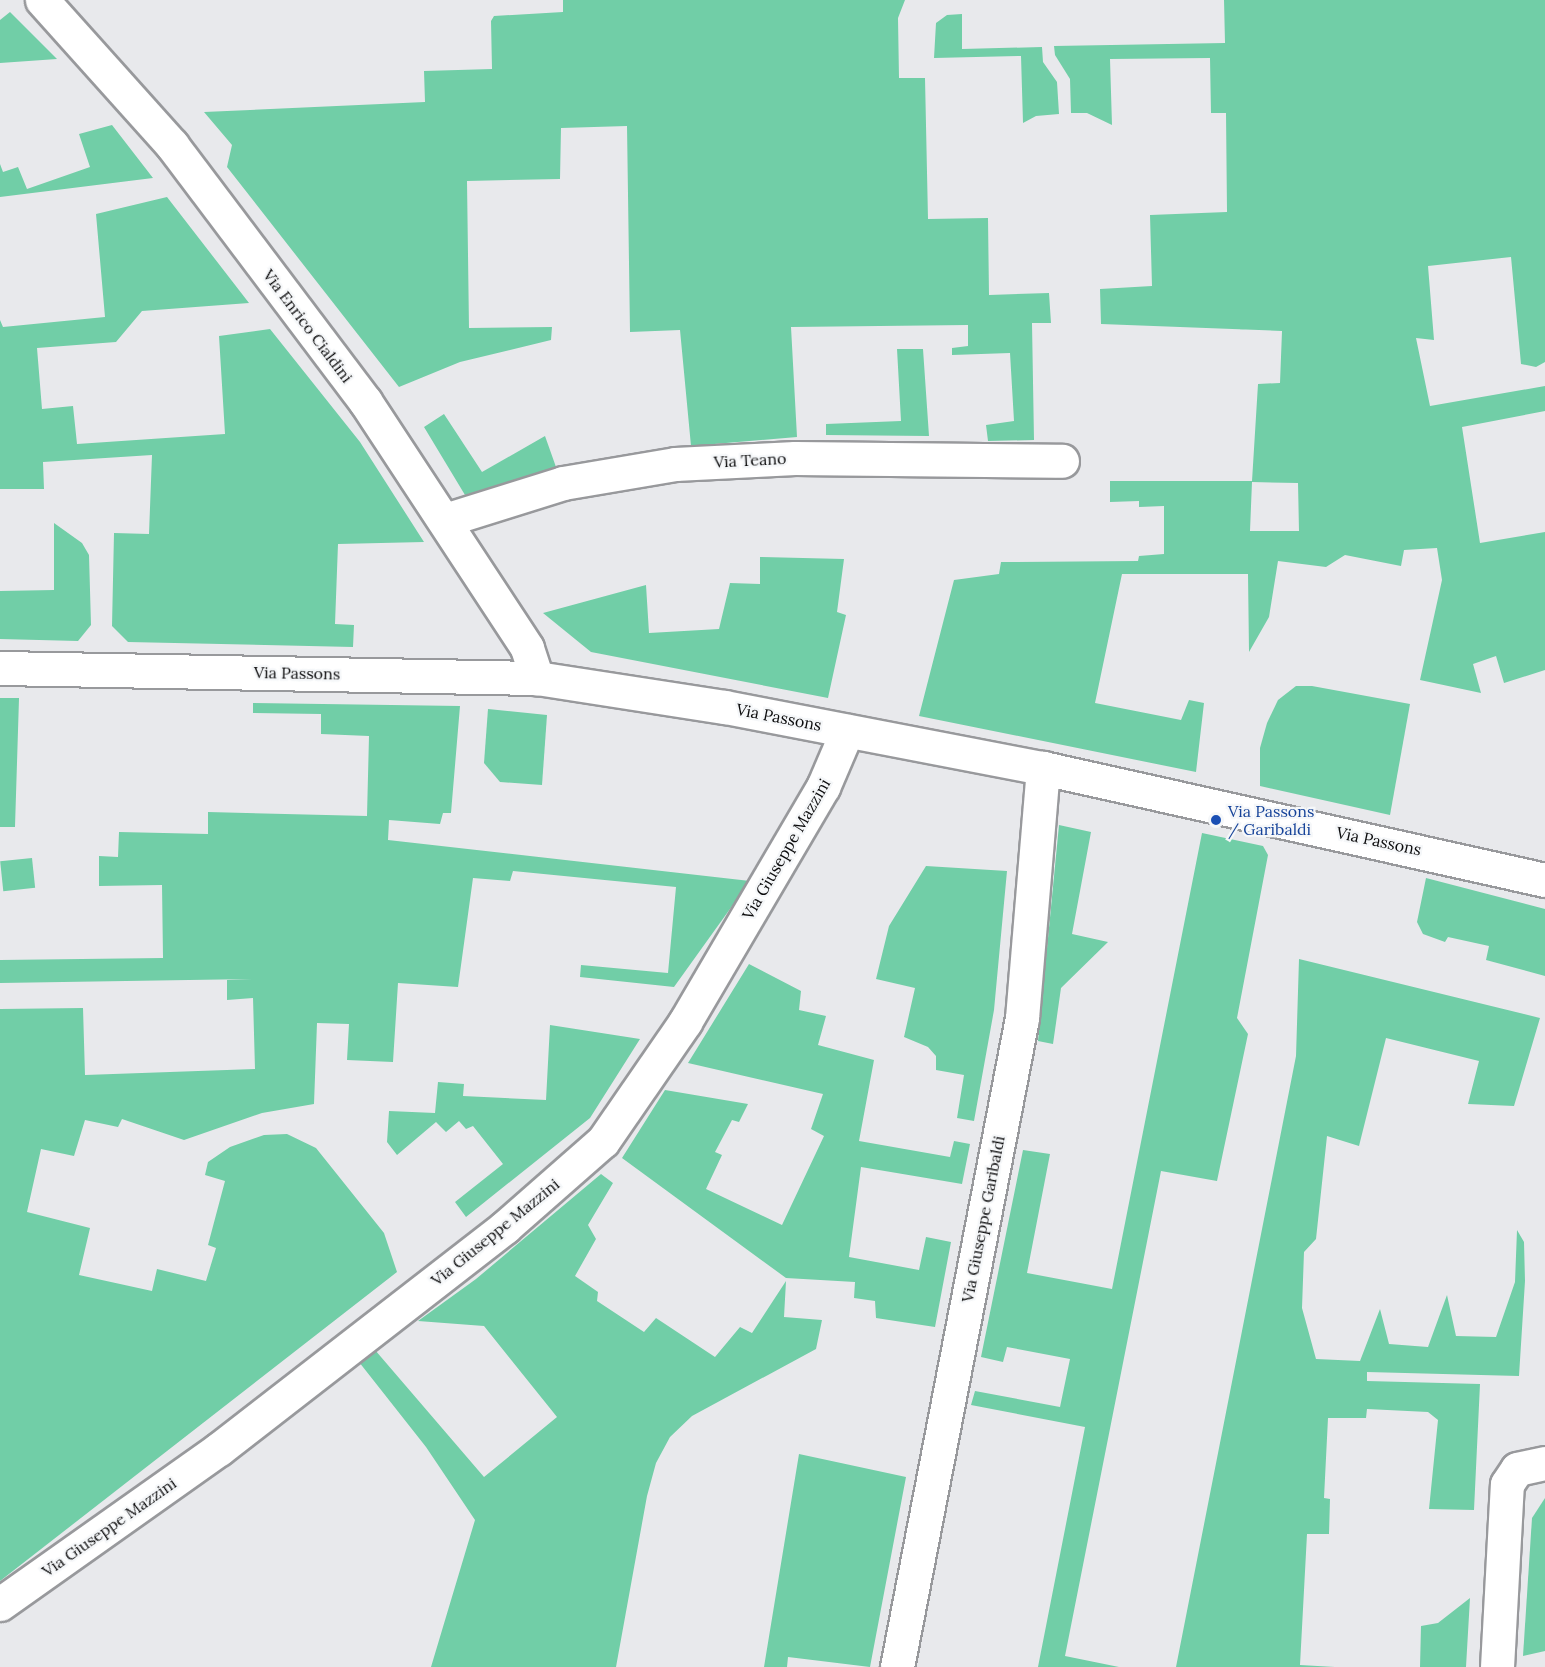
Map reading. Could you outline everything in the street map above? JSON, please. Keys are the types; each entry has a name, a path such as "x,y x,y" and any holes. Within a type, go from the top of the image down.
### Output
{"street":[{"name":"Via Enrico Cialdini","path":"42,0 172,145 365,401 527,648 537,678"},
{"name":"Via Teano","path":"445,520 563,483 675,464 795,458 1062,461"},
{"name":"Via Passons","path":"0,668 537,678 725,707 1043,768 1545,880"},
{"name":"Via Giuseppe Mazzini","path":"0,1604 228,1442 505,1227 603,1141 685,1022 823,787 847,731"},
{"name":"Via Giuseppe Garibaldi","path":"897,1667 1022,1018 1043,768"},
{"path":"1497,1667 1507,1484 1517,1468 1545,1463"}],"green space":[{"path":"563,0 905,0 898,18 899,78 925,78 928,219 988,218 989,295 1049,293 1051,323 1032,323 1034,440 988,441 986,425 1014,421 1010,353 952,355 952,348 968,346 968,325 791,327 797,437 691,446 680,330 630,332 627,126 561,128 560,179 467,181 469,328 552,327 551,340 460,362 399,387 227,167 232,145 204,112 425,102 424,71 492,69 491,21 494,16 563,12"},
{"path":"1224,0 1545,0 1545,362 1536,367 1521,364 1511,257 1428,266 1434,340 1416,338 1430,406 1545,386 1545,411 1462,427 1480,543 1545,532 1545,670 1504,683 1496,656 1473,664 1481,693 1420,680 1442,580 1437,548 1404,550 1401,566 1345,555 1326,567 1278,561 1269,617 1249,652 1248,574 1122,574 1095,703 1181,720 1189,700 1204,703 1196,772 919,716 954,580 999,574 1001,562 1138,561 1139,556 1164,554 1164,506 1139,507 1139,501 1110,502 1110,481 1252,481 1258,384 1280,383 1282,331 1101,324 1100,289 1152,286 1150,215 1227,212 1226,113 1211,113 1210,58 1110,59 1112,125 1087,113 1071,113 1070,79 1055,55 1054,46 1225,43","holes":["1252,482 1298,483 1299,531 1250,531"]},
{"path":"10,12 57,59 0,63 0,20"},
{"path":"962,14 962,49 1042,47 1043,62 1057,82 1059,114 1036,116 1023,123 1021,56 934,58 936,23 947,15"},
{"path":"112,125 153,178 0,197 0,164 3,172 18,167 27,189 90,167 79,134"},
{"path":"167,197 249,303 142,311 116,342 37,348 42,409 73,406 77,444 225,434 219,336 270,329 360,442 424,542 338,544 335,624 354,625 353,647 128,642 112,626 114,533 149,534 152,455 43,462 44,489 0,489 0,320 3,327 105,317 96,214"},
{"path":"897,349 923,349 929,436 826,435 826,424 901,421"},
{"path":"444,414 482,472 545,436 556,467 465,495 424,427"},
{"path":"54,523 82,543 89,555 91,625 78,641 0,639 0,591 54,590"},
{"path":"760,557 844,559 837,612 846,615 828,698 591,652 543,613 646,585 649,633 719,629 730,583 760,584"},
{"path":"1296,686 1312,686 1410,704 1390,815 1260,786 1260,748 1267,723 1278,700"},
{"path":"0,698 19,698 15,827 0,827"},
{"path":"253,703 460,706 451,813 443,813 440,824 389,820 388,840 750,881 674,987 580,977 581,965 668,973 676,887 513,871 510,881 473,878 458,987 398,983 393,1062 347,1060 349,1024 317,1023 314,1104 262,1113 184,1140 122,1119 118,1127 85,1120 74,1156 41,1149 27,1212 90,1228 79,1275 152,1291 157,1269 206,1281 216,1248 208,1245 225,1181 205,1175 208,1162 230,1147 264,1135 287,1134 316,1148 384,1233 397,1272 0,1581 0,1009 83,1008 85,1075 255,1069 253,998 227,1000 227,980 252,979 0,983 0,960 163,958 162,885 99,886 99,856 118,857 119,832 208,834 208,812 367,816 369,736 321,734 321,714 253,713"},
{"path":"488,709 547,715 542,785 500,782 484,763"},
{"path":"1059,825 1091,832 1072,934 1108,942 1061,988 1053,1044 1038,1041"},
{"path":"1202,833 1263,846 1268,855 1237,1018 1248,1034 1217,1181 1161,1171 1065,1656 1119,1667 1038,1667 1085,1427 971,1405 975,1391 1060,1407 1070,1359 1007,1347 1003,1362 981,1357 1023,1150 1050,1154 1027,1273 1112,1289"},
{"path":"32,858 35,888 3,891 0,861"},
{"path":"926,866 1007,871 994,1010 974,1121 957,1118 964,1075 936,1070 936,1056 928,1047 904,1037 915,988 876,979 889,926"},
{"path":"1426,878 1545,909 1545,976 1486,960 1489,946 1448,937 1445,942 1423,934 1417,922"},
{"path":"1299,959 1540,1018 1514,1106 1468,1104 1479,1061 1386,1038 1359,1146 1327,1136 1316,1239 1304,1252 1302,1308 1316,1359 1360,1361 1380,1309 1389,1344 1428,1347 1447,1295 1456,1336 1496,1337 1515,1282 1517,1230 1524,1242 1525,1281 1519,1376 1367,1372 1367,1381 1480,1384 1474,1510 1429,1509 1438,1420 1428,1412 1367,1409 1366,1418 1328,1418 1324,1498 1330,1499 1329,1534 1307,1534 1300,1665 1335,1667 1176,1667 1296,1056"},
{"path":"749,964 801,991 799,1010 826,1016 818,1045 874,1060 859,1141 950,1157 954,1141 970,1144 962,1184 861,1167 849,1257 919,1270 926,1237 951,1242 935,1327 876,1318 875,1301 854,1298 855,1282 786,1278 622,1158 665,1090 748,1104 739,1122 732,1120 715,1152 722,1155 706,1189 782,1225 824,1136 811,1129 823,1094 688,1063"},
{"path":"550,1025 640,1039 590,1118 466,1217 455,1202 503,1164 473,1126 466,1129 459,1121 446,1132 436,1122 397,1155 387,1142 389,1111 435,1113 438,1082 464,1084 463,1096 546,1100"},
{"path":"601,1174 613,1183 588,1225 596,1239 575,1276 598,1292 597,1301 644,1332 656,1318 715,1357 740,1327 752,1333 786,1281 784,1317 822,1320 816,1349 692,1416 670,1437 656,1463 647,1496 616,1667 431,1667 475,1520 426,1447 359,1362 375,1350 484,1477 557,1417 484,1326 418,1321 476,1279"},
{"path":"799,1454 906,1477 870,1667 788,1657 787,1667 764,1667"},
{"path":"1545,1498 1545,1651 1523,1656 1532,1518"},
{"path":"1470,1598 1466,1667 1420,1667 1421,1626 1438,1623"}],"place":[{"name":"Via Passons / Garibaldi","path":"1216,820"}]}
